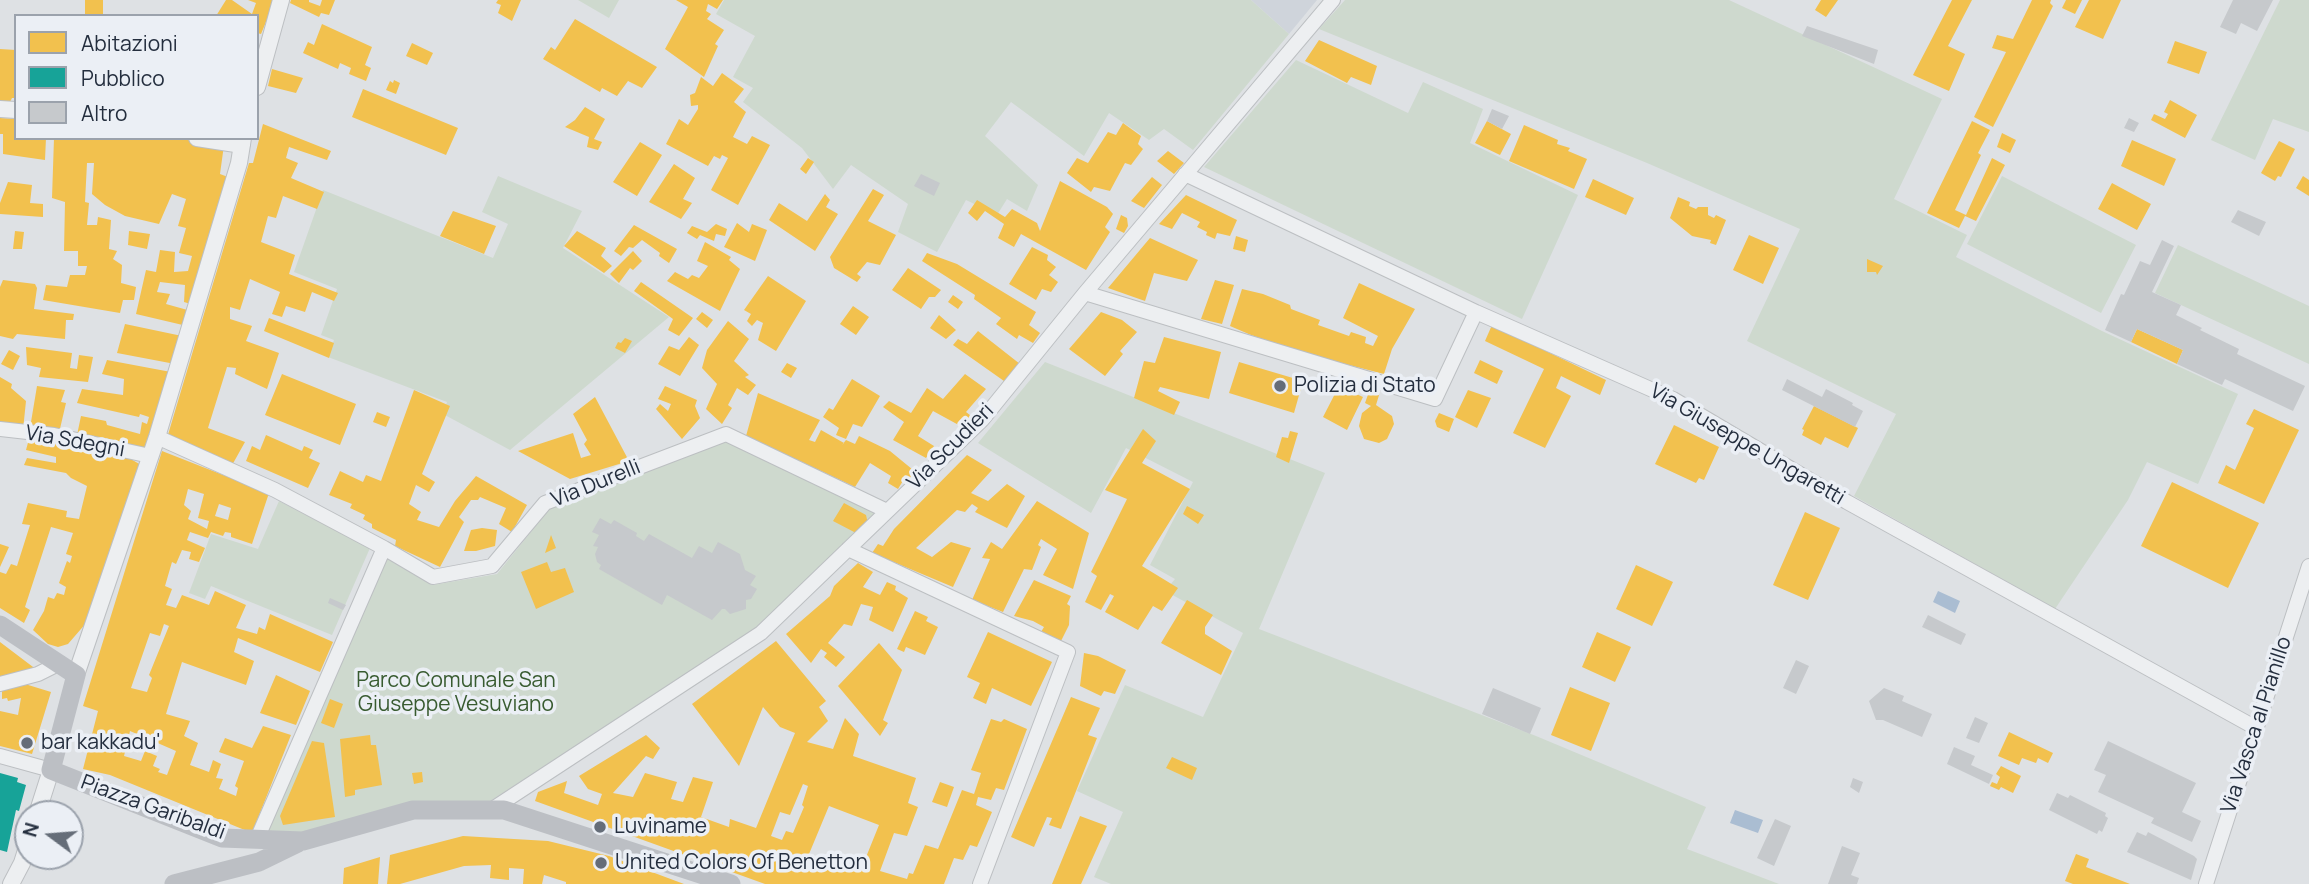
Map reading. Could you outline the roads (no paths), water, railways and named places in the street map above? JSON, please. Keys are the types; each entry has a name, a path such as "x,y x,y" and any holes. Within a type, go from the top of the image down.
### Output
{"main road":[{"path":"0,625 68,669 51,770"},
{"name":"Piazza Garibaldi","path":"51,770 222,838 303,841 414,810 498,810 731,884"},
{"path":"174,884 259,862 303,841"}],"street":[{"path":"259,80 281,0"},
{"name":"Via Scudieri","path":"498,810 761,633 982,420 1085,293 1333,0"},
{"path":"0,684 68,669 158,437 239,163 243,141"},
{"name":"Via Giuseppe Ungaretti","path":"1185,174 1476,312 1673,399 1847,502 2256,728"},
{"path":"1085,293 1435,399 1476,312"},
{"name":"Via Sdegni","path":"0,429 54,435 150,456"},
{"name":"Via Durelli","path":"158,437 275,490 433,577 492,566 545,503 726,434 887,511"},
{"path":"257,839 384,548"},
{"path":"848,549 1068,652 980,884"},
{"name":"Via Vasca al Pianillo","path":"2206,884 2309,566"},
{"path":"0,757 51,770 41,800"}],"water":[{"path":"1938,591 1960,601 1955,613 1933,602"},
{"path":"1735,810 1763,820 1758,833 1730,823"}],"place":[{"name":"Polizia di Stato","path":"1280,386"},
{"name":"bar kakkadu'","path":"27,743"},
{"name":"Luviname","path":"600,827"},
{"name":"United Colors Of Benetton","path":"601,863"}],"park label":[{"name":"Parco Comunale San Giuseppe Vesuviano","path":"456,693"}]}
